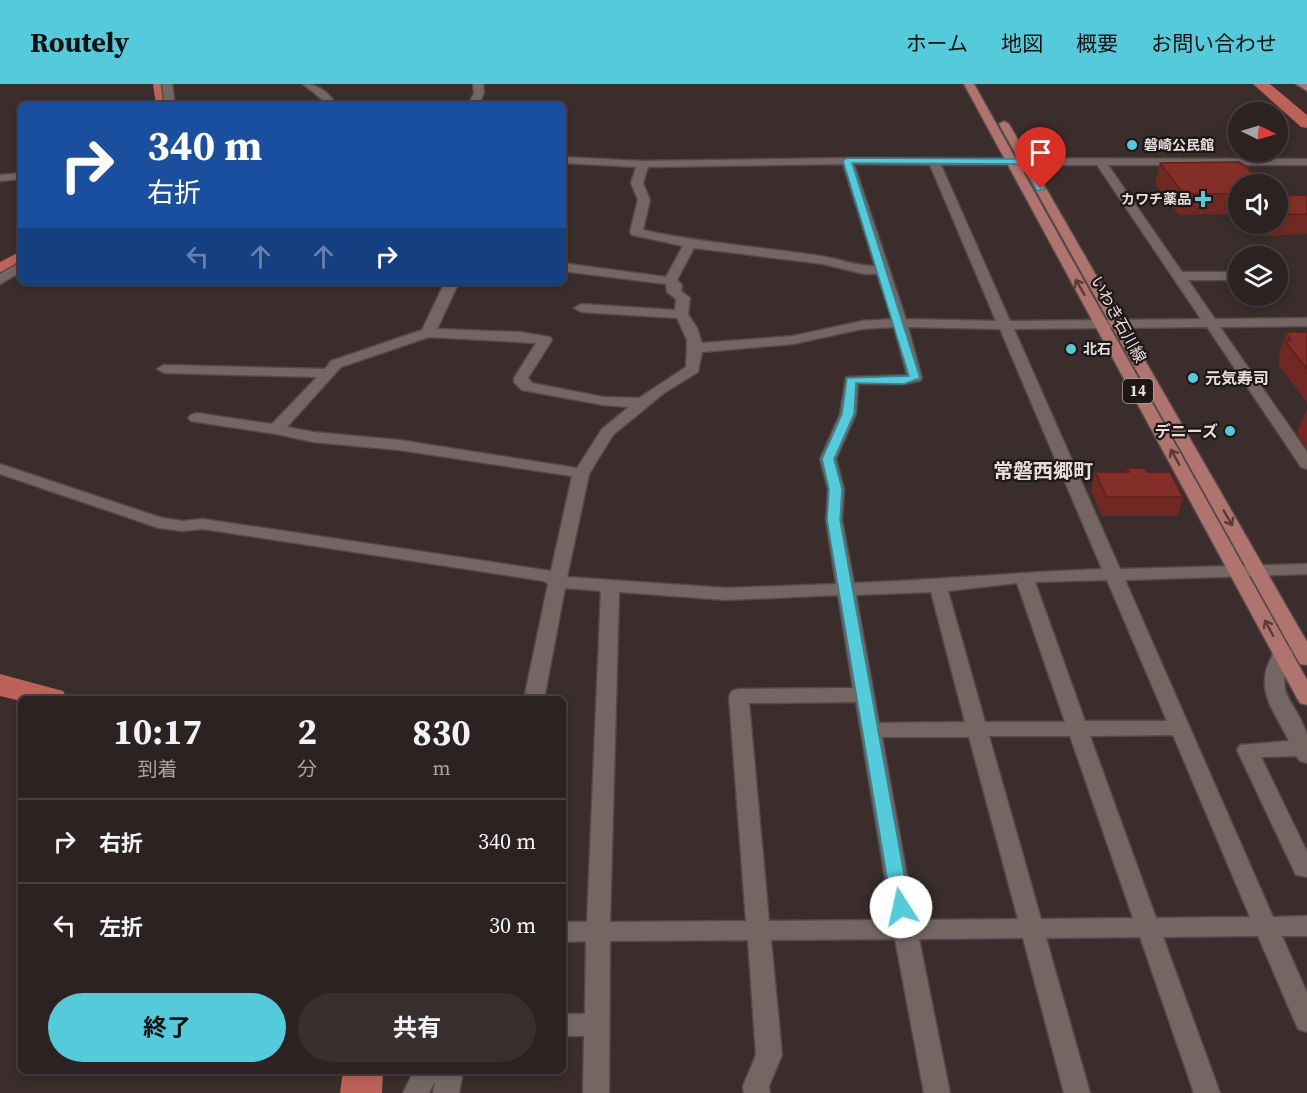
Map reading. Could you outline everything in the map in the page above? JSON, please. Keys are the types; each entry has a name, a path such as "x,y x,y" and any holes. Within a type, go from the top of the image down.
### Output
{"main road":[{"name":"いわき石川線","path":"969,84 1009,161 1258,569 1300,654 1307,698"},
{"name":"いわき石川線","path":"980,84 1025,161 1239,573 1300,654"},
{"path":"1301,84 1307,88"}],"street":[{"path":"167,84 170,102"},
{"path":"308,84 329,102"},
{"path":"474,102 479,93 478,84"},
{"path":"566,160 643,164 847,161 1307,162"},
{"path":"847,161 883,270 910,379 851,380 848,414 828,459 836,489 834,520 863,695 937,1093"},
{"path":"1100,161 1307,464"},
{"path":"934,162 1307,1021"},
{"path":"1224,162 1234,174"},
{"path":"1291,162 1307,178"},
{"path":"643,164 637,183 644,201 636,232 690,244 823,260 864,270 883,270"},
{"path":"0,178 18,176"},
{"path":"670,281 690,244"},
{"path":"0,280 18,268"},
{"path":"535,696 580,473 588,465 607,432 658,390 693,369 697,348 691,327 681,314 683,298 674,292 675,285 670,281 566,268"},
{"path":"1178,276 1228,276"},
{"path":"428,333 451,285"},
{"path":"581,308 681,314"},
{"path":"697,348 793,340 862,325 1307,322"},
{"path":"276,429 336,364 428,333 520,336 544,340 521,378 521,382 527,387 603,401 643,403"},
{"path":"164,369 329,374"},
{"path":"196,418 276,429 313,437 399,445 580,473"},
{"path":"0,469 159,523 214,525 549,576 557,582 726,594 938,586 1024,577 1239,573 1258,569 1307,569"},
{"path":"1024,577 1207,1093"},
{"path":"596,1093 598,932 610,586"},
{"path":"938,586 1077,1093"},
{"path":"1300,654 1274,670 1274,691 1305,752 1247,750 1304,869"},
{"path":"757,1093 756,1086 769,1055 739,696 863,695"},
{"path":"870,730 1180,728"},
{"path":"566,932 1307,926"},
{"path":"566,1025 597,1024"},
{"path":"416,1093 426,1074"},
{"path":"446,1093 449,1074"}],"building":[{"path":"1239,162 1253,174 1228,174 1228,194 1184,194 1160,163"},
{"path":"1307,195 1307,214 1288,215 1288,196"},
{"path":"1286,332 1307,332 1307,369 1285,341 1291,340"},
{"path":"1126,468 1144,468 1147,472 1170,472 1183,497 1107,497 1095,472 1129,472"}],"waterway":[{"path":"161,84 164,102"},
{"path":"1261,84 1307,123"},
{"path":"0,271 18,259"},
{"path":"0,685 41,696"},
{"path":"361,1093 363,1074"}],"place":[{"name":"磐崎公民館","path":"1132,145"},
{"name":"カワチ薬品","path":"1203,199"},
{"name":"北石","path":"1071,349"},
{"name":"元気寿司","path":"1193,378"},
{"name":"デニーズ","path":"1230,431"}],"district":[{"name":"常磐西郷町","path":"1043,471"}],"route":[{"path":"901,907 834,520 836,489 828,459 848,414 851,380 915,378 900,323 847,161 1025,161 1041,189"}]}
